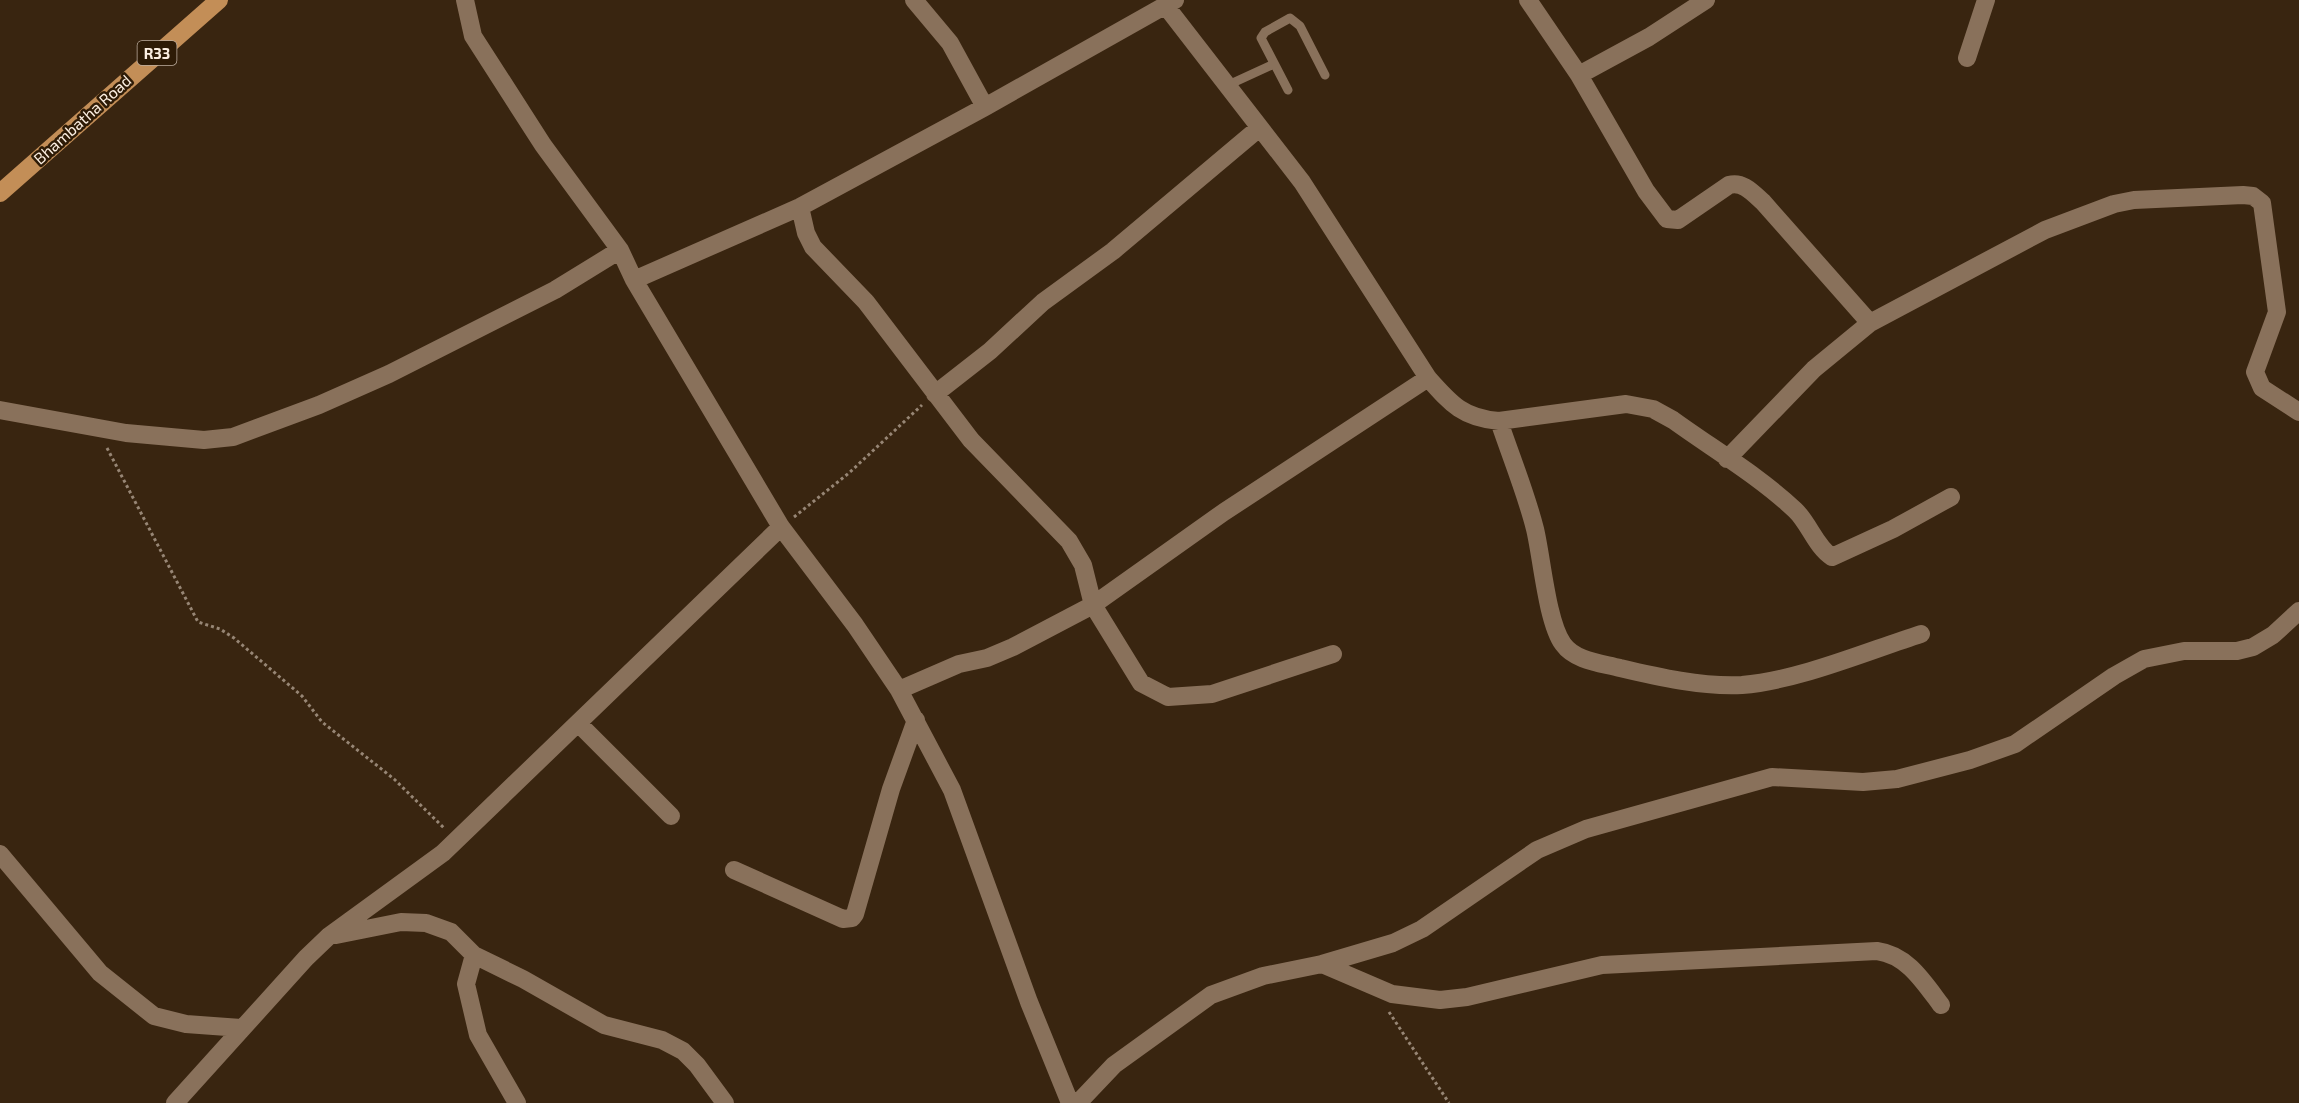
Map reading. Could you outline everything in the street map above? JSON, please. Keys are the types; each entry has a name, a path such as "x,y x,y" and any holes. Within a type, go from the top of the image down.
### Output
{"main road":[{"name":"Bhambatha Road","path":"0,193 219,0"}],"street":[{"path":"465,0 473,36 543,145 620,250 633,280 781,527 855,625 916,720 952,790 1029,1002 1070,1103"},
{"path":"914,0 950,43 985,107"},
{"path":"1528,0 1579,75 1646,191 1668,219 1678,220 1729,185 1744,186 1763,202 1870,323"},
{"path":"1579,75 1649,36 1706,0"},
{"path":"1967,58 1986,0"},
{"path":"633,280 800,207 1170,3 1226,86 1302,182 1428,378 1449,402 1463,412 1480,419 1499,421 1606,406 1642,406 1672,420 1795,510 1824,551 1832,557 1893,529 1951,497"},
{"path":"934,394 990,351 1043,302 1113,251 1258,129"},
{"path":"1727,459 1814,369 1870,323 2045,230 2114,204 2134,200 2253,196 2262,203 2277,312 2273,329 2257,362 2257,380 2262,388 2299,412"},
{"path":"800,207 806,232 813,247 866,302 970,440 1069,541 1083,565 1093,605 1141,683 1168,697 1212,694 1333,654"},
{"path":"0,410 97,428 204,440 233,437 265,426 388,374 555,290 620,250"},
{"path":"898,690 958,664 987,658 1013,648 1093,605 1224,512 1428,378"},
{"path":"1499,421 1534,526 1557,634 1570,652 1584,659 1642,673 1720,685 1741,685 1794,674 1921,634"},
{"path":"175,1103 241,1028 329,936 420,872 457,840 781,527"},
{"path":"1078,1103 1114,1065 1211,995 1263,976 1322,964 1394,943 1422,929 1537,850 1586,829 1772,777 1839,782 1875,781 1897,779 1970,760 2015,744 2114,676 2144,659 2184,651 2237,651 2253,647 2273,635 2299,611"},
{"path":"734,870 843,919 852,918 891,789 916,720"},
{"path":"579,724 671,816"},
{"path":"0,854 100,973 154,1016 186,1024 241,1028"},
{"path":"329,936 401,922 426,923 451,932 474,955 523,979 604,1025 662,1040 682,1051 697,1065 724,1103"},
{"path":"1322,964 1392,994 1440,1000 1467,997 1602,965 1877,951 1891,953 1905,963 1921,978 1941,1005"},
{"path":"474,955 466,984 478,1035 517,1103"}],"lane":[{"path":"1288,90 1262,42 1261,35 1293,18 1300,26 1325,75"},
{"path":"1226,86 1274,64"}],"path":[{"path":"781,527 849,473 934,394"},
{"path":"97,428 198,622 220,629 234,638 302,696 322,722 394,779 457,840"},
{"path":"1371,986 1449,1103"}]}
